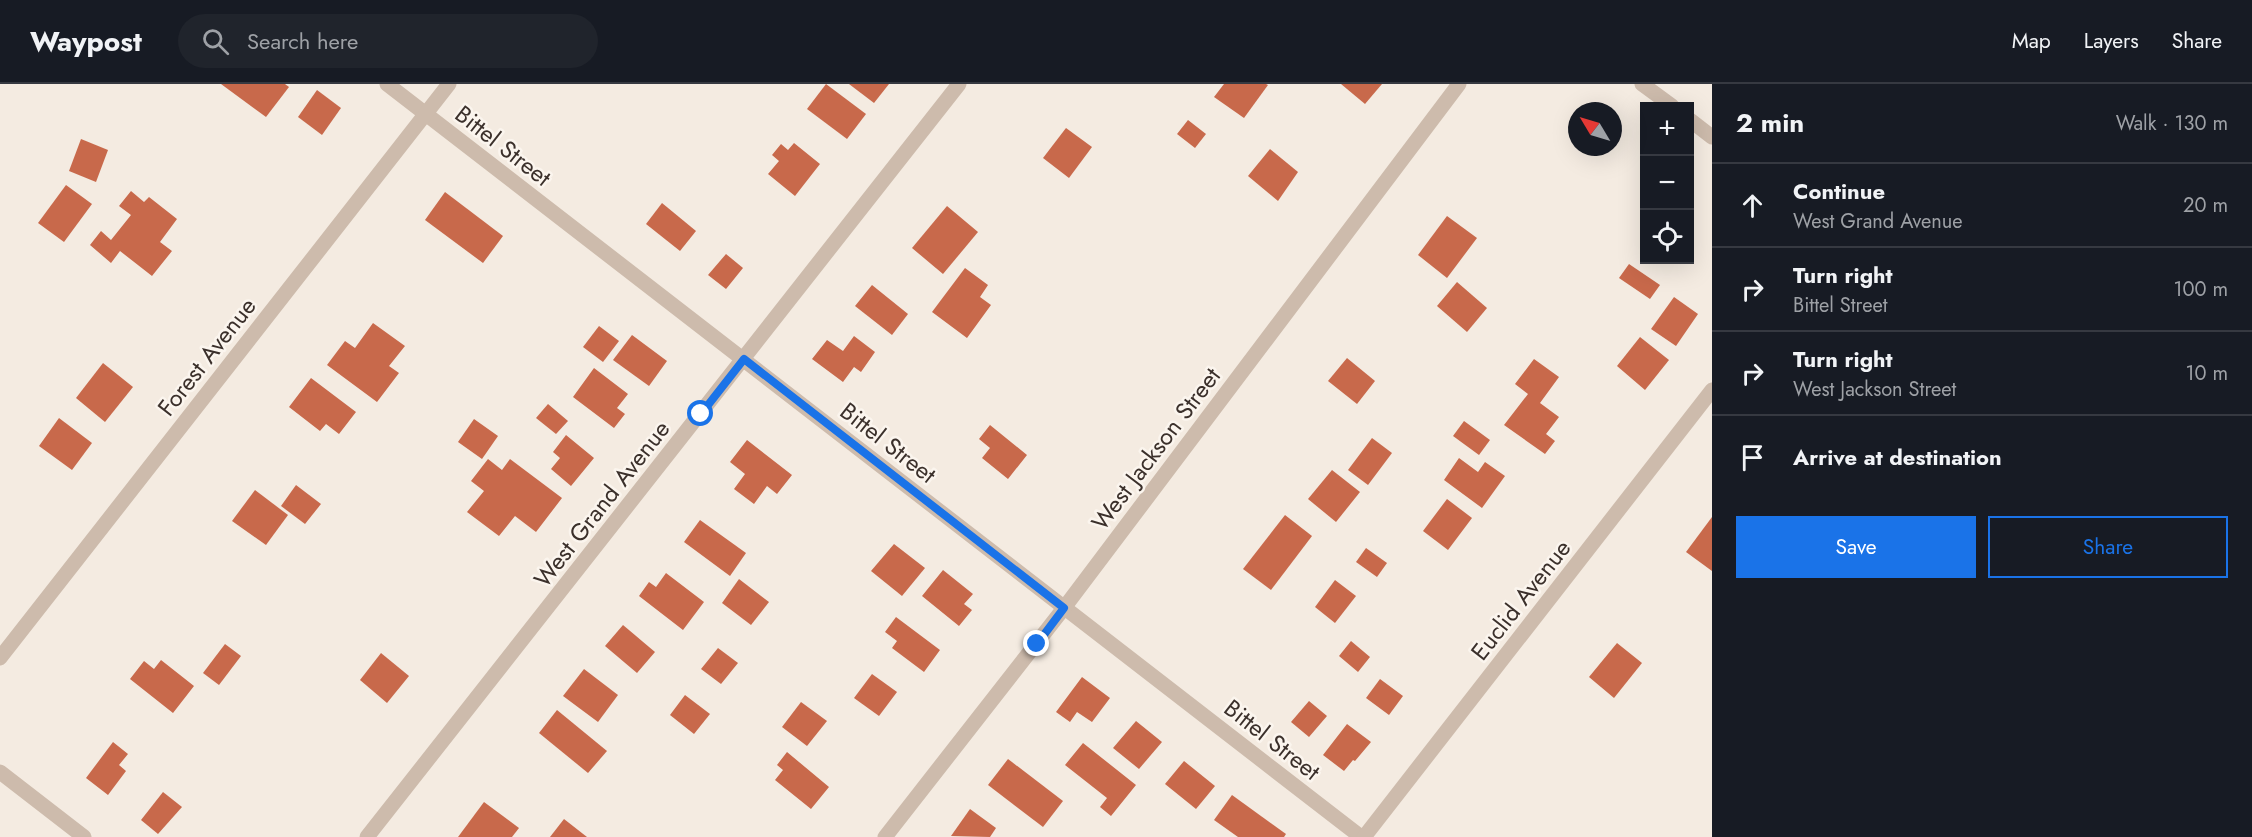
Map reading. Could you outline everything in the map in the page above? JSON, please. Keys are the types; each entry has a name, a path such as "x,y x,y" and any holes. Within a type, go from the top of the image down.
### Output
{"street":[{"name":"Bittel Street","path":"387,84 1363,837"},
{"name":"Forest Avenue","path":"0,658 449,84"},
{"name":"West Grand Avenue","path":"367,837 959,84"},
{"name":"West Jackson Street","path":"885,837 1064,608 1459,84"},
{"path":"1642,84 1667,102"},
{"path":"1694,124 1712,137"},
{"name":"Euclid Avenue","path":"1363,837 1712,390"},
{"path":"0,772 84,837"}],"building":[{"path":"221,84 285,84 289,87 266,117"},
{"path":"826,84 866,114 847,139 807,109"},
{"path":"849,84 889,84 874,103"},
{"path":"1224,84 1268,85 1244,118 1214,97"},
{"path":"1341,84 1382,84 1365,104"},
{"path":"317,90 341,108 322,135 298,117"},
{"path":"1188,120 1206,134 1195,148 1177,134"},
{"path":"1066,128 1092,147 1069,178 1043,158"},
{"path":"81,139 108,150 96,182 69,171"},
{"path":"794,143 820,164 795,196 768,174 779,161 772,155 781,144 788,150"},
{"path":"1270,149 1298,172 1278,201 1248,176"},
{"path":"66,185 92,204 64,242 38,223"},
{"path":"131,191 144,202 149,197 177,219 160,242 172,251 152,276 120,251 111,263 90,245 101,231 111,240 131,215 119,206"},
{"path":"445,192 503,236 483,263 425,220"},
{"path":"662,203 696,231 680,251 646,224"},
{"path":"947,206 978,232 943,274 912,248"},
{"path":"1447,216 1477,238 1447,278 1418,255"},
{"path":"726,254 743,268 726,289 708,275"},
{"path":"1629,264 1660,285 1650,299 1619,278"},
{"path":"965,268 988,285 980,297 991,305 967,338 932,312"},
{"path":"1457,282 1487,308 1467,332 1437,306"},
{"path":"872,285 908,314 892,335 855,306"},
{"path":"1674,297 1698,314 1676,346 1651,329"},
{"path":"373,323 405,346 389,366 399,373 377,402 327,365 345,341 355,348"},
{"path":"599,326 619,341 603,362 583,347"},
{"path":"632,335 667,361 649,386 613,360"},
{"path":"854,336 875,352 861,372 854,367 843,382 812,359 827,340 843,351"},
{"path":"1640,337 1669,360 1645,390 1617,366"},
{"path":"1347,358 1375,381 1357,404 1328,381"},
{"path":"1534,359 1559,377 1540,403 1559,417 1546,434 1555,441 1545,454 1504,425 1528,394 1515,384"},
{"path":"103,363 133,387 105,422 76,398"},
{"path":"594,368 628,394 617,408 625,414 614,428 573,397"},
{"path":"311,378 356,412 339,434 326,424 320,431 289,407"},
{"path":"548,404 568,421 556,434 536,418"},
{"path":"59,418 92,443 72,470 39,446"},
{"path":"474,419 498,436 482,459 458,442"},
{"path":"1464,421 1490,440 1479,455 1453,436"},
{"path":"990,425 1027,455 1008,479 982,458 990,448 979,439"},
{"path":"566,435 594,458 571,486 551,469 560,458 553,452"},
{"path":"1372,438 1392,453 1368,485 1348,470"},
{"path":"747,440 792,475 777,494 767,486 754,504 734,489 745,474 730,462"},
{"path":"1459,458 1478,472 1485,462 1505,476 1482,508 1444,480"},
{"path":"488,459 502,470 510,459 562,498 536,532 515,516 499,536 467,512 484,491 471,481"},
{"path":"1332,470 1360,492 1336,522 1308,499"},
{"path":"296,485 321,504 305,524 281,506"},
{"path":"255,490 288,515 266,545 232,521"},
{"path":"1447,499 1472,518 1448,550 1423,531"},
{"path":"1285,515 1312,536 1271,590 1243,569"},
{"path":"1712,517 1712,571 1686,552"},
{"path":"700,520 746,553 730,576 684,542"},
{"path":"894,544 925,568 902,596 871,571"},
{"path":"1366,548 1387,563 1377,577 1356,562"},
{"path":"943,570 973,594 964,604 972,610 959,626 922,596"},
{"path":"666,573 704,602 683,630 639,596 649,582 656,587"},
{"path":"739,579 769,602 751,625 722,603"},
{"path":"1335,580 1356,596 1335,623 1315,607"},
{"path":"896,617 940,650 924,672 892,648 897,641 885,632"},
{"path":"623,625 655,652 637,673 605,646"},
{"path":"1351,641 1370,657 1358,672 1339,656"},
{"path":"1617,643 1642,663 1614,698 1589,677"},
{"path":"225,644 241,656 219,685 203,673"},
{"path":"718,648 738,663 721,684 701,669"},
{"path":"381,653 409,676 387,703 360,680"},
{"path":"161,660 194,686 173,713 130,679 144,661 154,669"},
{"path":"584,669 618,695 598,722 563,696"},
{"path":"872,674 897,692 879,716 854,698"},
{"path":"1082,677 1110,698 1092,722 1077,712 1070,722 1056,712"},
{"path":"1380,679 1403,696 1389,715 1366,698"},
{"path":"685,695 710,714 694,734 670,715"},
{"path":"1309,701 1327,716 1309,737 1291,722"},
{"path":"801,702 827,721 807,746 782,727"},
{"path":"557,710 607,751 588,773 539,733"},
{"path":"1136,721 1162,742 1139,769 1113,748"},
{"path":"1347,724 1371,742 1344,771 1323,755"},
{"path":"113,742 128,754 119,765 126,771 108,795 86,778"},
{"path":"1083,743 1136,785 1111,816 1100,807 1107,798 1065,765"},
{"path":"787,752 829,787 811,809 775,780 783,770 777,765"},
{"path":"1008,759 1063,801 1043,827 988,785"},
{"path":"1184,761 1215,786 1196,809 1165,784"},
{"path":"163,792 182,807 158,834 141,820"},
{"path":"1232,795 1286,834 1284,837 1238,837 1214,820"},
{"path":"484,802 519,828 512,837 458,837"},
{"path":"970,809 996,828 990,837 951,836"},
{"path":"564,819 587,837 550,837"}],"route":[{"path":"701,414 744,359 1064,608 1037,644"}]}
